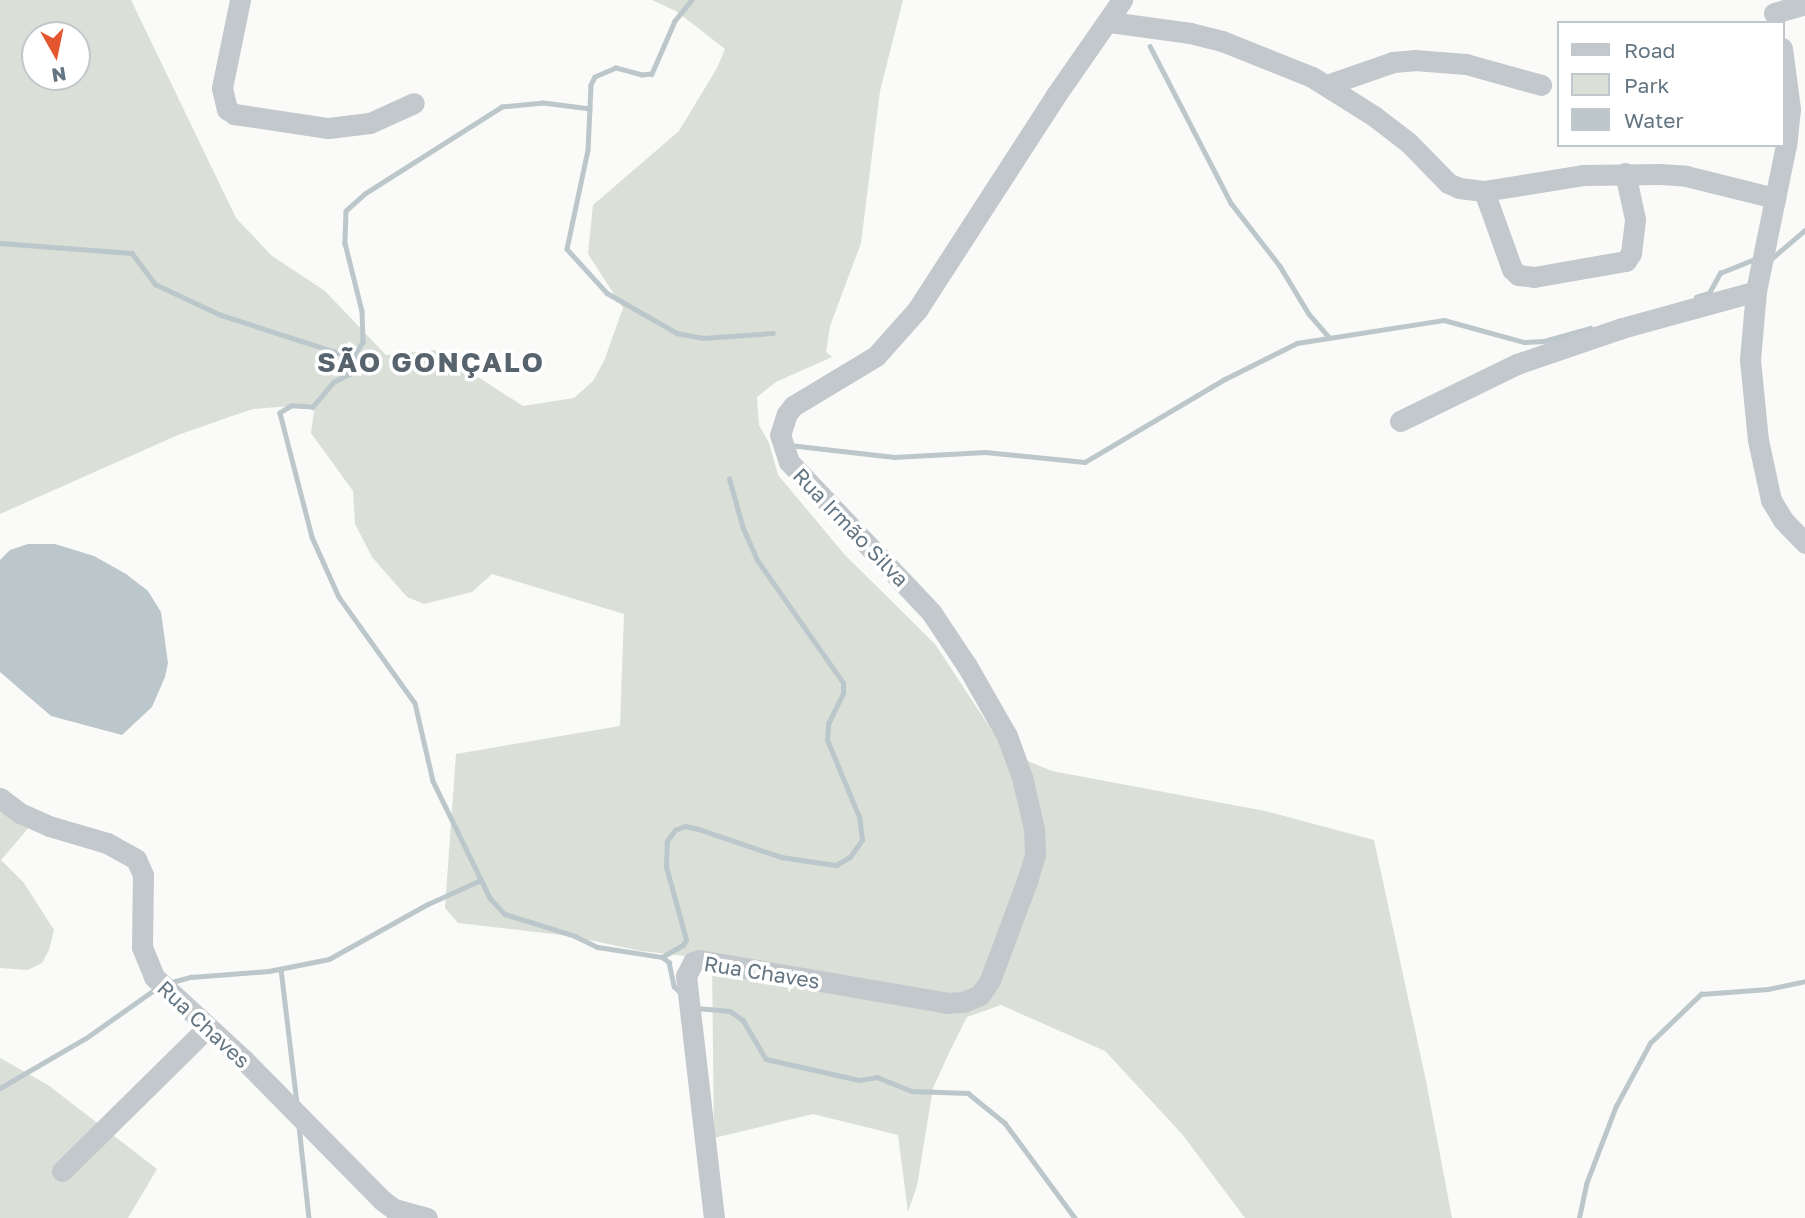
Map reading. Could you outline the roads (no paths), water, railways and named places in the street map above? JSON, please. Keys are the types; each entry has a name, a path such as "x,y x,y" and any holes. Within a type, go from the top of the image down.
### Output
{"street":[{"path":"240,0 222,88 224,104 234,114 328,128 354,127 370,123 414,103"},
{"name":"Rua Irmão Silva","path":"963,1002 980,995 990,980 1035,854 1032,819 1015,755 967,666 930,612 789,462 780,435 787,414 793,407 876,356 917,310 1071,74 1110,22 1122,0"},
{"path":"1773,12 1805,4"},
{"path":"1110,22 1190,33 1272,59 1327,85 1409,143 1448,183 1470,191 1583,175 1625,173 1686,176 1775,198"},
{"path":"1784,56 1797,108 1756,291 1750,360 1758,440 1771,500 1783,520 1805,543"},
{"path":"1327,85 1393,62 1414,60 1466,64 1541,85"},
{"path":"1484,191 1512,269 1518,275 1534,277 1626,261 1631,253 1634,219 1625,173"},
{"path":"1400,421 1517,364 1622,328 1756,291"},
{"name":"Rua Chaves","path":"0,798 20,813 48,826 107,843 136,859 143,875 140,929 146,964 163,987 208,1027 398,1214 427,1218"},
{"name":"Rua Chaves","path":"715,1218 685,976 693,962 699,960 947,1003 963,1002"},
{"path":"62,1171 208,1027"}],"water":[{"path":"28,544 55,544 94,556 126,574 148,591 161,612 168,663 165,677 152,707 122,735 51,716 0,672 0,560 10,550"}],"waterway":[{"path":"692,0 675,21 652,74 642,75 616,68 595,77 591,85 588,150 567,249 607,293 677,333 703,338 773,333"},
{"path":"1150,46 1231,203 1280,266 1309,314 1329,337"},
{"path":"590,109 543,103 502,107 365,194 346,211 345,243 362,311 363,342 355,355 350,374 334,382 313,407 291,406 280,413 312,537 339,597 415,703 433,781 490,898 505,914 575,936 598,947 662,957 669,962 674,986 680,992"},
{"path":"1771,259 1805,230"},
{"path":"0,243 132,253 155,284 221,315 354,358"},
{"path":"1696,297 1709,293 1720,273 1755,259"},
{"path":"789,445 894,457 985,452 1085,462 1225,379 1297,343 1444,320 1524,342 1544,341 1590,328"},
{"path":"662,957 683,945 686,940 666,867 667,841 675,830 685,826 781,857 836,865 850,857 862,840 859,817 827,740 828,724 843,693 843,683 757,560 743,529 729,479"},
{"path":"168,983 191,977 269,971 329,959 428,904 481,880"},
{"path":"281,969 297,1103"},
{"path":"1579,1218 1586,1184 1616,1106 1650,1043 1701,994 1768,989 1805,981"},
{"path":"0,1088 86,1038 157,988"},
{"path":"697,1008 730,1011 743,1020 766,1059 859,1080 877,1077 911,1091 968,1093 1005,1123 1075,1218"},
{"path":"299,1126 309,1218"}],"district":[{"name":"SÃO GONÇALO","path":"431,362"}]}
